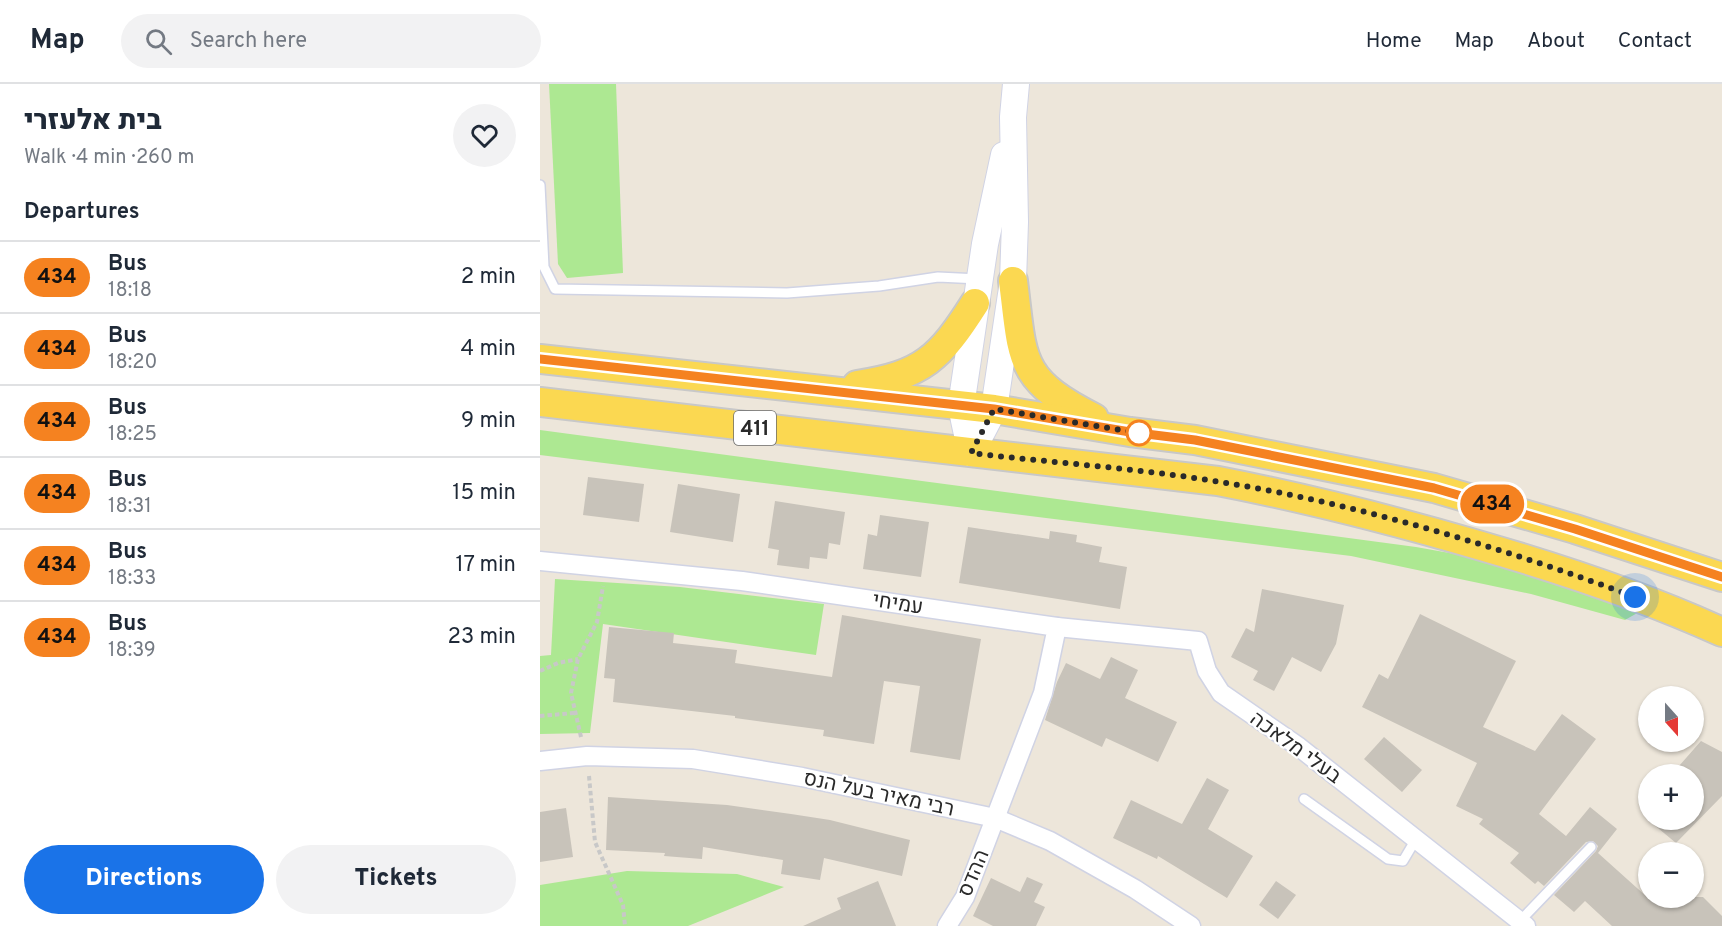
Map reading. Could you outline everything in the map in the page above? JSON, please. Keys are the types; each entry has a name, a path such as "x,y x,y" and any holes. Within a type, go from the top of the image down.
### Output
{"main road":[{"path":"971,453 961,406 977,291 1013,117 1016,84"},
{"path":"971,453 994,409 1013,280 1016,222 1013,117"},
{"path":"1013,280 1022,350 1031,372 1056,398 1098,420 1130,432"},
{"path":"829,389 887,380 917,369 941,351 952,339 977,291"},
{"name":"411","path":"540,359 750,384 829,389 994,409 1130,432 1195,440 1434,488 1541,518 1722,577"},
{"name":"411","path":"540,402 1218,481 1294,495 1381,516 1508,553 1585,578 1722,632"}],"street":[{"name":"עמיחי","path":"540,561 742,581 1057,627"},
{"path":"995,818 1043,693 1057,627"},
{"name":"בעלי מלאכה","path":"1057,627 1198,641 1207,671 1221,693 1299,747 1523,923"},
{"name":"רבי מאיר בעל הנס","path":"540,761 587,756 693,759 802,777 995,818 1050,842 1135,889 1191,926"},
{"name":"ההדס","path":"946,926 965,897 995,818"}],"lane":[{"path":"540,185 544,267 555,289 787,293 879,286 938,277 977,291"},
{"path":"1304,799 1388,859 1403,861 1416,839"},
{"path":"1523,923 1591,847"}],"path":[{"path":"540,671 558,663 578,659"},
{"path":"540,716 574,713"}],"green space":[{"path":"549,84 616,84 623,273 567,278 558,264"},
{"path":"540,430 1416,547 1500,562 1646,608 1625,620 1531,594 1351,556 540,455"},
{"path":"555,579 680,587 824,604 816,655 603,624 590,733 540,734 540,656 551,655"},
{"path":"627,871 737,874 784,887 688,926 540,926 540,885"}],"building":[{"path":"588,477 644,484 639,522 583,515"},
{"path":"678,484 740,494 733,542 670,532"},
{"path":"775,501 845,512 840,545 829,543 827,559 810,557 809,569 777,565 779,550 768,548"},
{"path":"880,515 929,522 921,577 863,569 868,534 877,536"},
{"path":"968,527 1049,539 1050,531 1077,535 1076,542 1102,547 1099,562 1127,567 1120,609 959,583"},
{"path":"1262,589 1344,605 1336,644 1321,672 1292,657 1274,691 1253,680 1258,671 1231,657 1246,628 1254,632"},
{"path":"1420,614 1516,661 1483,727 1535,751 1562,714 1596,739 1539,814 1566,836 1590,807 1617,829 1598,853 1638,889 1638,908 1704,908 1704,898 1722,916 1722,926 1612,926 1585,901 1574,912 1554,895 1596,851 1598,846 1593,841 1586,842 1544,886 1538,881 1535,884 1510,863 1519,853 1479,824 1483,819 1456,806 1477,763 1362,707 1379,674 1388,679"},
{"path":"842,615 981,639 960,760 910,752 920,686 884,681 874,744 823,736 824,730 735,718 735,716 613,702 615,679 604,678 609,627 674,633 673,643 737,650 735,663 832,677"},
{"path":"1111,657 1138,670 1125,698 1177,722 1158,762 1106,738 1102,747 1045,720 1057,682 1066,663 1100,679"},
{"path":"1384,737 1422,770 1402,792 1364,759"},
{"path":"1704,743 1722,752 1722,796 1704,814 1704,764 1681,764 1691,752 1704,752"},
{"path":"1207,778 1229,790 1208,829 1253,856 1227,898 1158,856 1157,859 1113,838 1131,800 1182,824"},
{"path":"608,797 727,805 791,814 830,820 910,840 902,876 824,858 820,880 781,874 783,860 703,847 702,859 664,856 665,853 606,850"},
{"path":"566,808 573,857 540,862 540,812"},
{"path":"1660,830 1689,830 1675,842"},
{"path":"1027,877 1043,884 1034,902 1045,907 1036,926 993,926 973,916 991,878 1020,892"},
{"path":"878,881 896,926 803,926 841,909 837,898"},
{"path":"1276,881 1296,895 1278,919 1259,905"}],"bus line":[{"name":"434","path":"540,359 600,364 750,384 829,389 994,409 1130,432 1195,440 1434,488 1575,529 1722,577"}],"route":[{"path":"1139,433 994,409 971,453 1218,481 1294,495 1381,516 1508,553 1635,597"}]}
